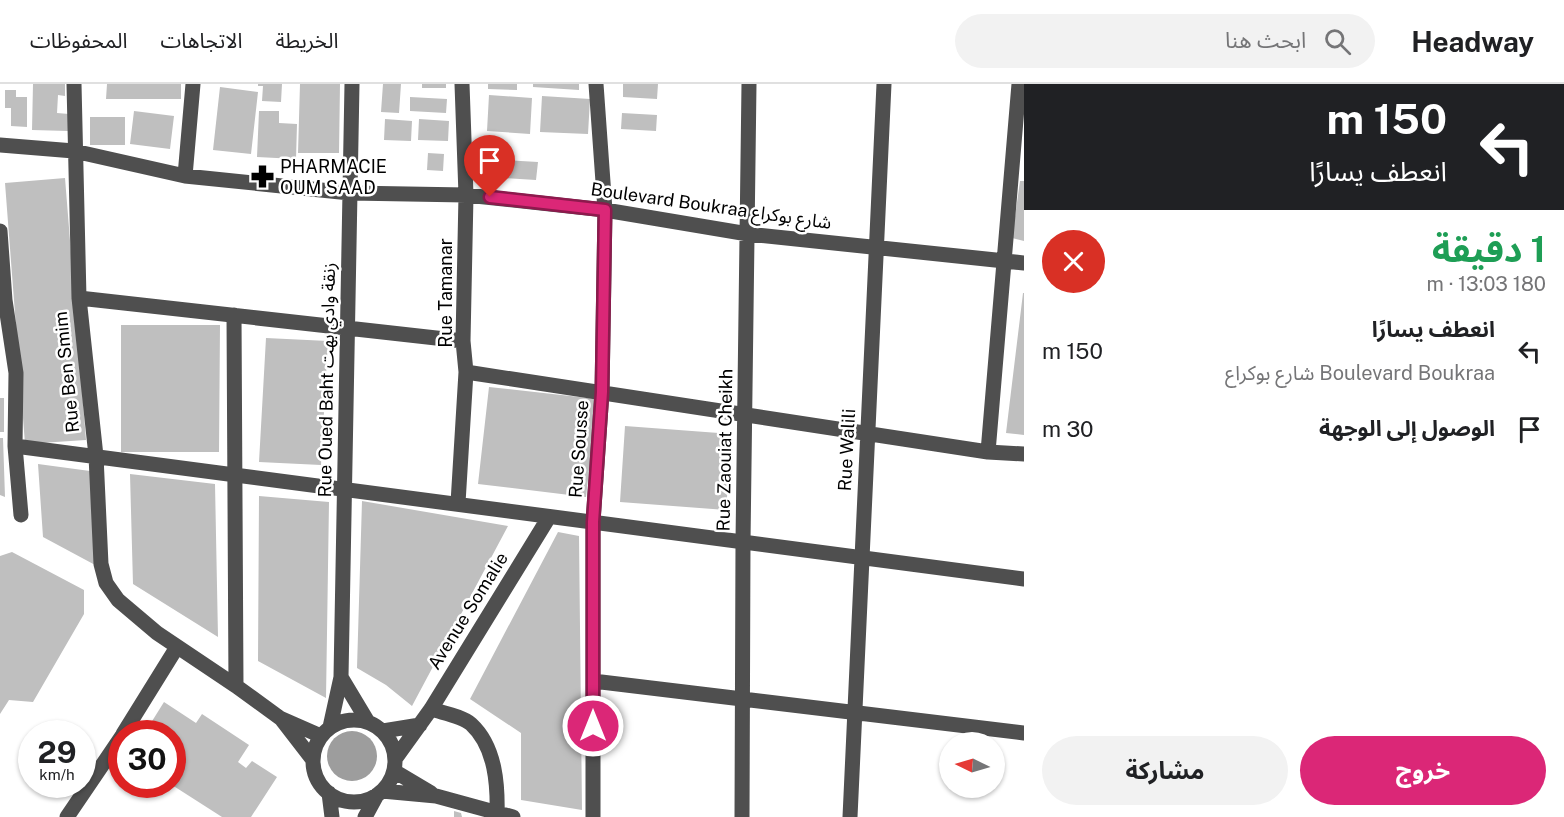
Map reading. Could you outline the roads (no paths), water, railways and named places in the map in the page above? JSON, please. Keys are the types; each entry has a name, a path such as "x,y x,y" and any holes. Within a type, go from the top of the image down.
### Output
{"street":[{"name":"Rue Ben Smim","path":"74,84 78,298 96,456 101,564 106,583 125,607 157,633 280,718"},
{"path":"185,176 193,84"},
{"name":"Rue Oued Baht زنقة وادي بهت","path":"326,732 341,677 352,84"},
{"name":"Rue Tamanar","path":"458,503 466,372 463,341 466,195 462,84"},
{"name":"Rue Sousse","path":"594,817 593,522 602,392 605,210 596,84"},
{"name":"Rue Zaouiat Cheikh","path":"742,817 749,84"},
{"name":"Rue Walili","path":"850,817 884,84"},
{"path":"988,452 1019,84"},
{"name":"Boulevard Boukraa شارع بوكراع","path":"0,145 74,151 185,176 350,193 466,195 605,210 748,234 1024,263"},
{"path":"0,231 16,373 15,446 21,515"},
{"path":"78,298 463,341"},
{"path":"234,315 236,686"},
{"path":"466,372 988,452 1024,454"},
{"path":"15,446 1024,579"},
{"name":"Avenue Somalie","path":"395,765 549,517"},
{"path":"131,720 177,647"},
{"path":"341,677 368,722"},
{"path":"593,681 1024,732"},
{"path":"431,709 470,723 482,739 494,765 497,815"},
{"path":"280,718 326,732"},
{"path":"280,718 313,760"},
{"path":"365,817 379,793 395,765 393,748 383,731 368,722 348,720 326,732 315,747 313,760 320,784 340,800 352,802 365,800 379,793 436,796 497,815 513,817"},
{"path":"383,731 420,726"},
{"path":"67,817 108,756"},
{"path":"395,765 436,796"},
{"path":"329,793 332,817"}],"place":[{"name":"PHARMACIE OUM SAAD","path":"262,177"}]}
